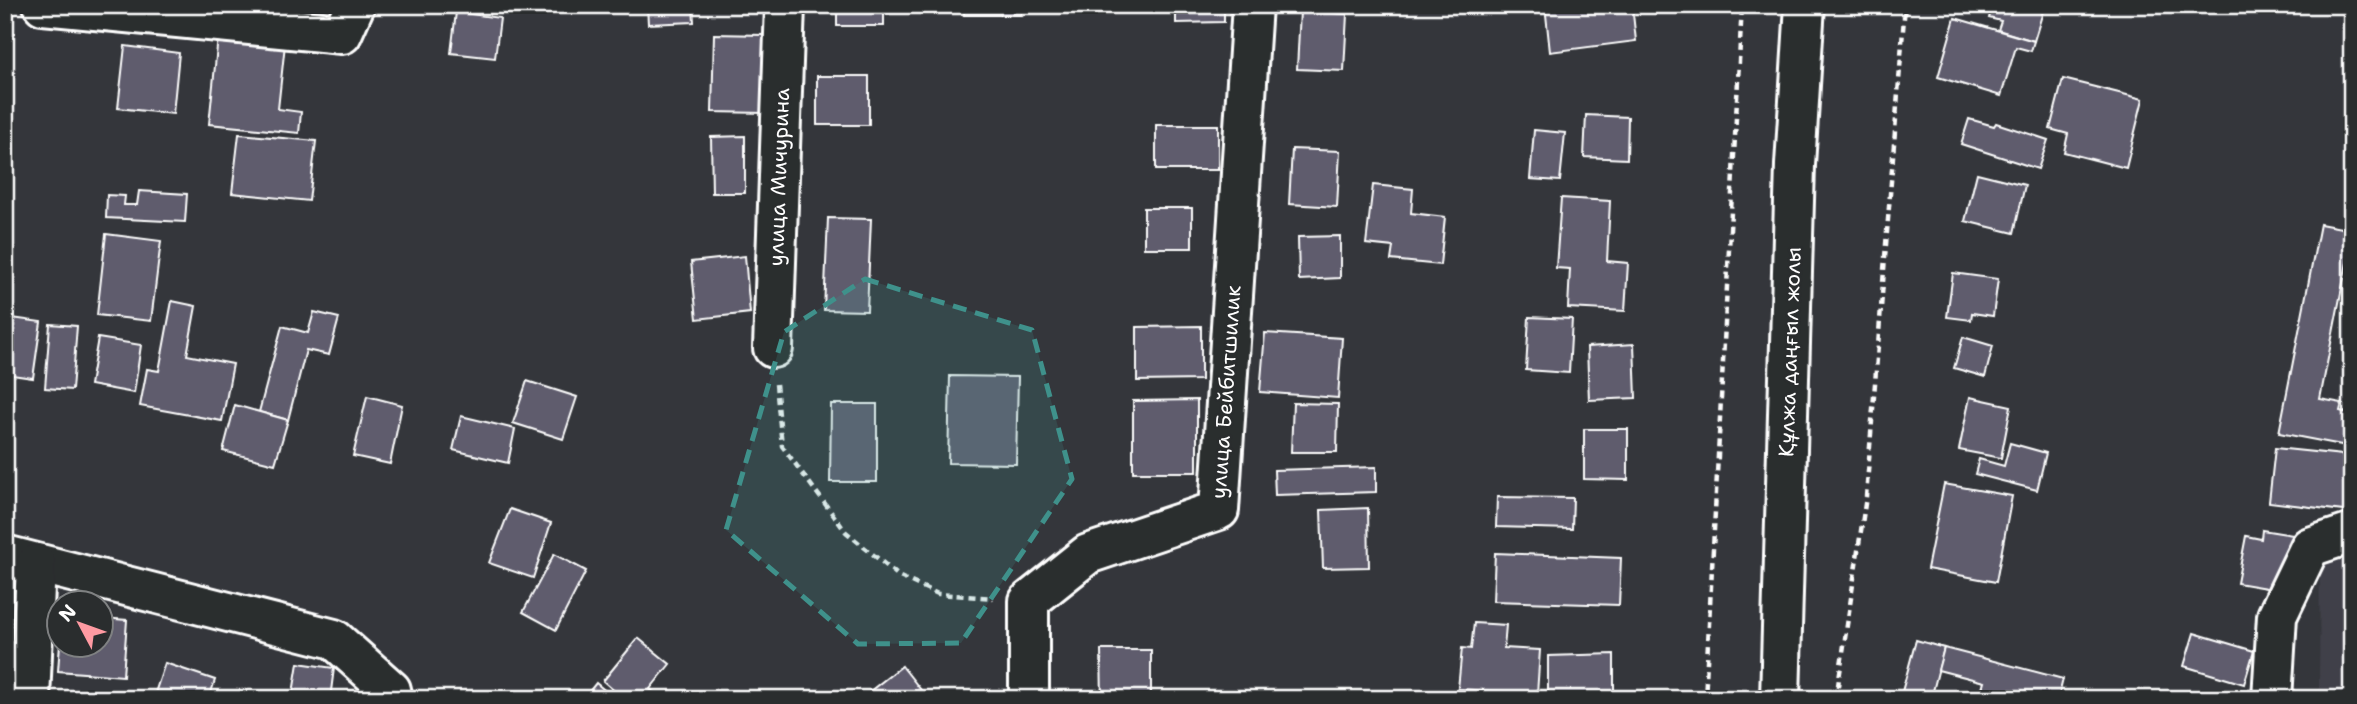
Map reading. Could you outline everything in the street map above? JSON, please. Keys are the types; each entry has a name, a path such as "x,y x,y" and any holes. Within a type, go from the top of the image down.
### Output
{"street":[{"path":"43,5 342,34 355,5"},
{"name":"улица Мичурина","path":"773,348 785,5"},
{"name":"улица Бейбитшилик","path":"1029,601 1088,554 1219,510 1252,5"},
{"name":"Құлжа даңғыл жолы","path":"1780,699 1795,165 1805,5"},
{"path":"2272,699 2277,616 2311,547 2352,533"},
{"path":"30,699 20,560 334,639 391,690 393,699"},
{"path":"1029,601 1029,699"}],"path":[{"path":"1705,699 1742,5"},
{"path":"1836,699 1866,497 1905,5"},
{"path":"773,348 782,446 846,532 900,577 938,594 1029,601"}],"highlighted area":[{"path":"865,279 1032,330 1072,479 961,643 858,644 726,530 784,332"}],"shaded area":[{"path":"2320,549 2352,549 2352,699 2319,699"}],"building":[{"path":"647,5 693,5 694,22 648,24"},
{"path":"837,5 884,5 884,26 837,26"},
{"path":"964,5 1021,5 1021,15 964,15"},
{"path":"1176,5 1224,5 1224,22 1176,23"},
{"path":"1545,5 1589,5 1590,8 1632,5 1636,41 1550,52"},
{"path":"1993,5 2045,5 2034,41 1998,30 2001,21 1989,18"},
{"path":"1300,11 1347,14 1344,71 1297,69"},
{"path":"456,12 500,18 495,58 451,53"},
{"path":"1955,18 2034,41 2031,51 2016,47 2001,96 1938,77"},
{"path":"714,34 764,35 765,113 712,112"},
{"path":"218,37 285,44 278,109 301,112 299,133 209,124"},
{"path":"125,46 179,53 173,114 118,108"},
{"path":"817,76 869,76 869,125 817,125"},
{"path":"2063,79 2143,99 2126,168 2064,152 2068,134 2050,129"},
{"path":"1586,115 1628,117 1627,159 1584,157"},
{"path":"1969,119 1994,126 1996,123 2048,140 2038,169 1961,144"},
{"path":"1156,125 1218,125 1218,170 1156,170"},
{"path":"1534,130 1565,133 1560,181 1530,179"},
{"path":"239,134 316,141 309,201 232,193"},
{"path":"745,136 745,193 712,193 711,137"},
{"path":"1292,149 1340,151 1337,207 1289,204"},
{"path":"1977,173 2025,185 2014,233 1965,221"},
{"path":"1373,185 1413,189 1411,213 1445,217 1440,265 1391,260 1393,247 1366,244"},
{"path":"139,191 187,194 185,222 106,218 107,195 125,196 124,205 137,205"},
{"path":"1561,198 1610,201 1607,261 1628,263 1625,311 1568,308 1570,269 1556,268"},
{"path":"1144,208 1192,208 1192,248 1144,248"},
{"path":"828,218 871,219 867,311 824,310"},
{"path":"2320,224 2352,230 2352,253 2349,252 2320,399 2342,403 2340,411 2352,414 2352,447 2279,433"},
{"path":"106,234 161,241 151,321 97,315"},
{"path":"1340,236 1340,278 1299,280 1298,237"},
{"path":"745,256 750,313 697,319 691,262"},
{"path":"1953,273 1998,279 1993,316 1972,313 1971,320 1947,317"},
{"path":"172,301 196,306 187,355 233,364 222,421 140,406 147,369 159,371"},
{"path":"314,312 339,318 329,355 306,350 288,420 259,412 282,326 308,333"},
{"path":"5,317 41,322 33,378 5,374"},
{"path":"1529,317 1572,319 1569,373 1526,370"},
{"path":"50,324 77,326 72,390 45,388"},
{"path":"1201,326 1201,380 1137,381 1137,327"},
{"path":"1265,333 1342,338 1338,398 1260,392"},
{"path":"1963,337 1993,346 1985,377 1954,368"},
{"path":"98,338 141,345 134,393 90,385"},
{"path":"1634,344 1636,398 1589,400 1587,347"},
{"path":"950,376 1018,377 1016,464 948,463"},
{"path":"527,381 577,397 563,439 513,423"},
{"path":"367,396 402,405 390,464 353,456"},
{"path":"1970,397 2011,406 2001,458 1959,450"},
{"path":"1197,400 1197,472 1133,472 1133,401"},
{"path":"1293,403 1338,404 1337,452 1291,452"},
{"path":"831,404 877,404 877,482 830,482"},
{"path":"235,405 288,420 275,464 223,451"},
{"path":"461,416 515,429 508,463 453,450"},
{"path":"1584,429 1628,429 1628,480 1584,479"},
{"path":"2010,443 2046,453 2037,490 1975,474 1979,459 2004,466"},
{"path":"2275,448 2352,456 2352,512 2269,502"},
{"path":"1376,467 1376,492 1275,495 1274,470"},
{"path":"1944,484 2012,496 1996,582 1927,569"},
{"path":"1497,497 1573,498 1572,529 1496,527"},
{"path":"1368,508 1369,567 1323,568 1321,510"},
{"path":"510,509 551,523 533,578 489,563"},
{"path":"2262,530 2293,535 2284,591 2237,583 2246,536 2261,539"},
{"path":"1495,553 1621,558 1619,605 1493,601"},
{"path":"554,554 586,571 556,630 523,612"},
{"path":"116,619 127,620 123,676 58,671 59,658 116,658"},
{"path":"1474,623 1506,625 1504,648 1540,650 1537,694 1458,689 1462,648 1471,649"},
{"path":"2194,633 2254,651 2244,684 2184,666"},
{"path":"638,638 670,664 650,689 662,699 616,699 619,695 603,681"},
{"path":"1916,640 1944,648 1931,699 1900,699"},
{"path":"1944,648 2063,679 2058,699 1979,699 1984,682 1938,670"},
{"path":"1101,650 1151,650 1151,699 1102,699"},
{"path":"1614,654 1614,699 1548,699 1548,656"},
{"path":"165,663 215,680 209,699 153,699"},
{"path":"298,663 334,668 330,699 292,699"},
{"path":"902,666 928,699 860,699"},
{"path":"596,683 615,699 583,699"},
{"path":"37,695 85,695 85,699 37,699"}]}
